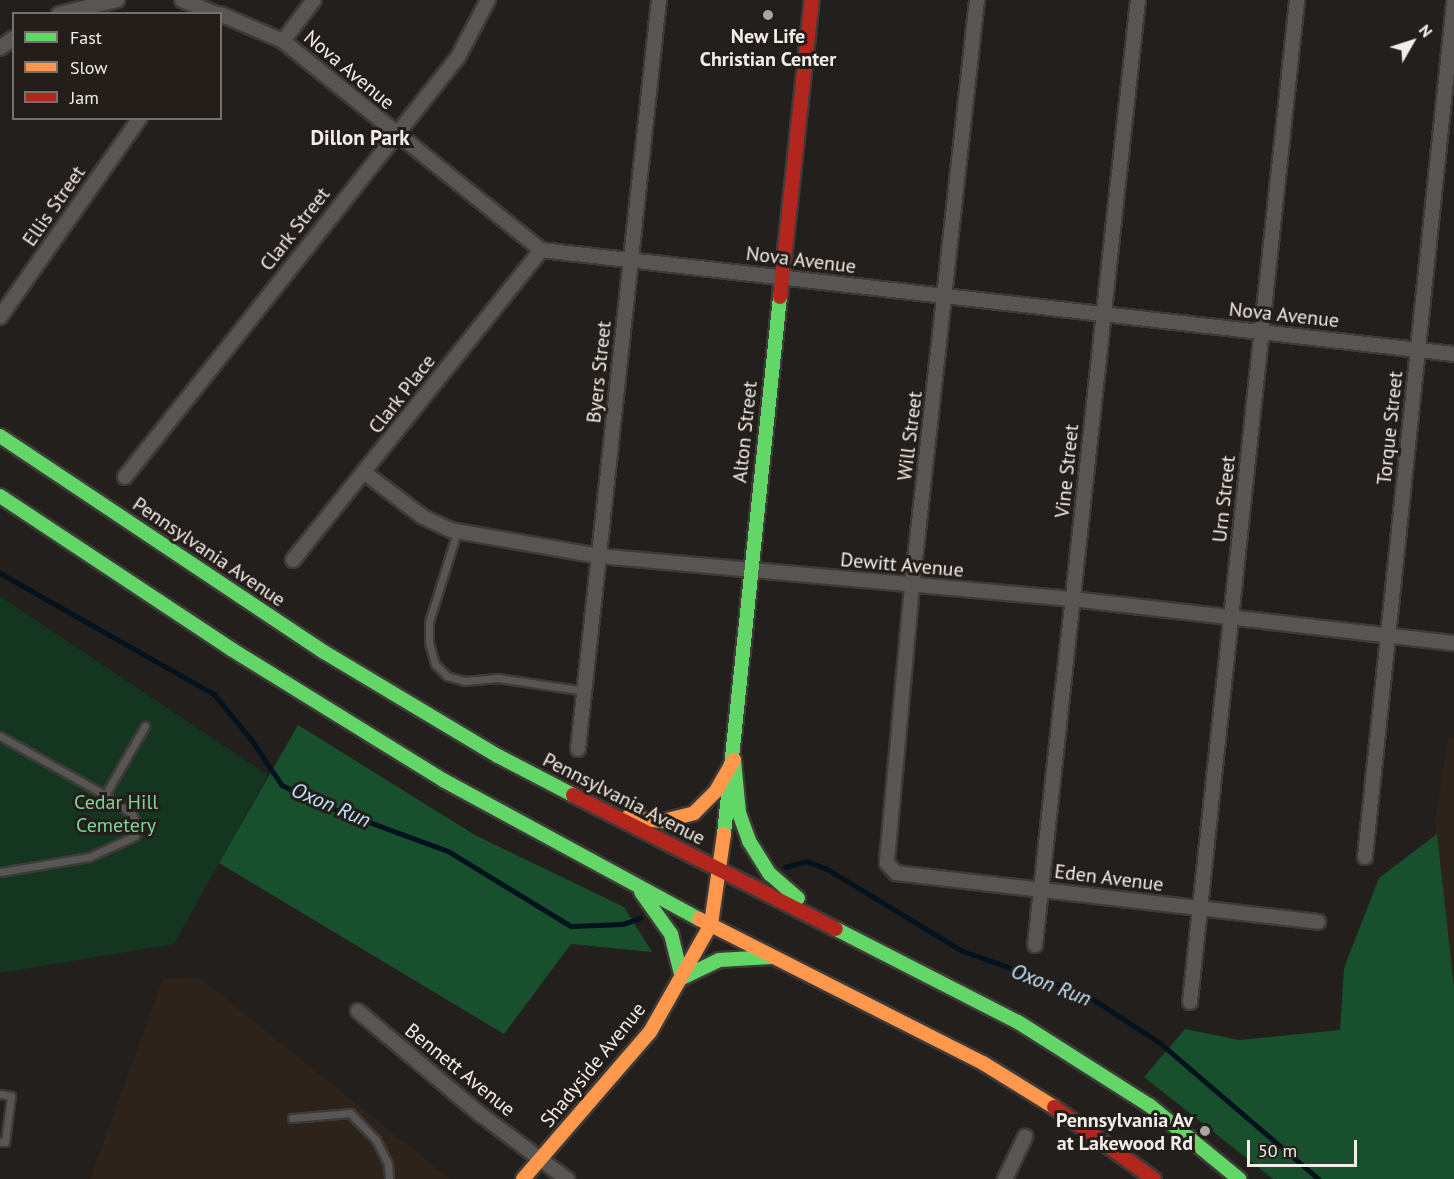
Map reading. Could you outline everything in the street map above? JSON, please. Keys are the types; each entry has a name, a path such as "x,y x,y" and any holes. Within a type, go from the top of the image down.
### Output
{"main road":[{"name":"Alton Street","path":"717,869 734,760 750,572 812,0"},
{"name":"Pennsylvania Avenue","path":"0,436 324,652 498,756 717,869 923,971 1018,1022 1149,1105 1239,1179"},
{"path":"0,495 370,736 637,887 983,1063 1076,1121 1154,1179"},
{"path":"585,801 641,821 678,819 694,813 710,798 734,760"},
{"path":"734,760 741,820 749,841 770,874 803,902 923,971"},
{"name":"Shadyside Avenue","path":"523,1179 650,1032 711,924 717,869"},
{"path":"637,887 670,934 682,978 719,960 773,957"}],"street":[{"path":"67,12 117,0"},
{"name":"Nova Avenue","path":"182,0 211,12"},
{"path":"283,41 314,0"},
{"name":"Clark Street","path":"125,477 458,57 488,0"},
{"name":"Byers Street","path":"578,749 659,0"},
{"name":"Will Street","path":"896,873 886,858 912,586 946,296 977,0"},
{"name":"Vine Street","path":"1035,945 1138,0"},
{"name":"Urn Street","path":"1190,1002 1297,0"},
{"name":"Torque Street","path":"1365,857 1454,3"},
{"name":"Nova Avenue","path":"222,16 283,41 541,250 1454,354"},
{"name":"Ellis Street","path":"0,317 139,120"},
{"name":"Clark Place","path":"293,560 541,250"},
{"name":"Dewitt Avenue","path":"365,472 423,517 457,532 599,556 750,572 1073,599 1454,643"},
{"name":"Eden Avenue","path":"896,873 1318,922"},
{"name":"Bennett Avenue","path":"358,1011 480,1114 567,1179"},
{"path":"1005,1179 1025,1137"}],"lane":[{"path":"457,532 429,622 429,643 435,664 447,676 464,681 498,678 585,691"},
{"path":"105,795 145,726"},
{"path":"0,736 105,795 132,814 137,824 135,836 89,857 0,872"},
{"path":"0,1094 11,1096 5,1142 0,1142"},
{"path":"292,1118 350,1113 376,1140 388,1164 389,1179"}],"shaded area":[{"path":"1454,735 1454,987 1435,821 1448,738"},
{"path":"200,978 450,1179 90,1179 163,979"}],"green space":[{"name":"Cedar Hill Cemetery","path":"0,596 268,775 174,944 0,973"},
{"path":"298,725 475,835 624,907 652,952 571,944 504,1034 219,863"},
{"path":"1437,834 1454,987 1454,1179 1273,1179 1144,1077 1185,1029 1239,1040 1340,1030 1344,968 1379,878"}],"waterway":[{"name":"Oxon Run","path":"0,573 214,694 251,739 282,785 318,803 448,851 571,926 623,924 640,918"},
{"name":"Oxon Run","path":"785,867 807,861 829,870 963,951 1085,994 1159,1042 1319,1179"}],"traffic: fast":[{"path":"724,834 780,297"},
{"path":"0,436 324,652 498,756 573,795"},
{"path":"0,496 231,649 443,780 699,919"},
{"path":"734,760 739,813 749,841 770,874 798,898"},
{"path":"641,892 671,934 682,978 719,960 771,957"},
{"path":"836,929 1018,1022 1149,1105 1239,1179"}],"traffic: slow":[{"path":"628,817 663,821 694,813 716,791 734,760"},
{"path":"523,1179 650,1032 711,924 724,834"},
{"path":"699,919 983,1063 1054,1107"}],"traffic: jam":[{"path":"780,297 812,0"},
{"path":"573,795 836,929"},
{"path":"1054,1107 1154,1179"}],"place":[{"name":"New Life Christian Center","path":"768,15"},
{"name":"Pennsylvania Av at Lakewood Rd","path":"1205,1131"}],"district":[{"name":"Dillon Park","path":"360,138"}]}
